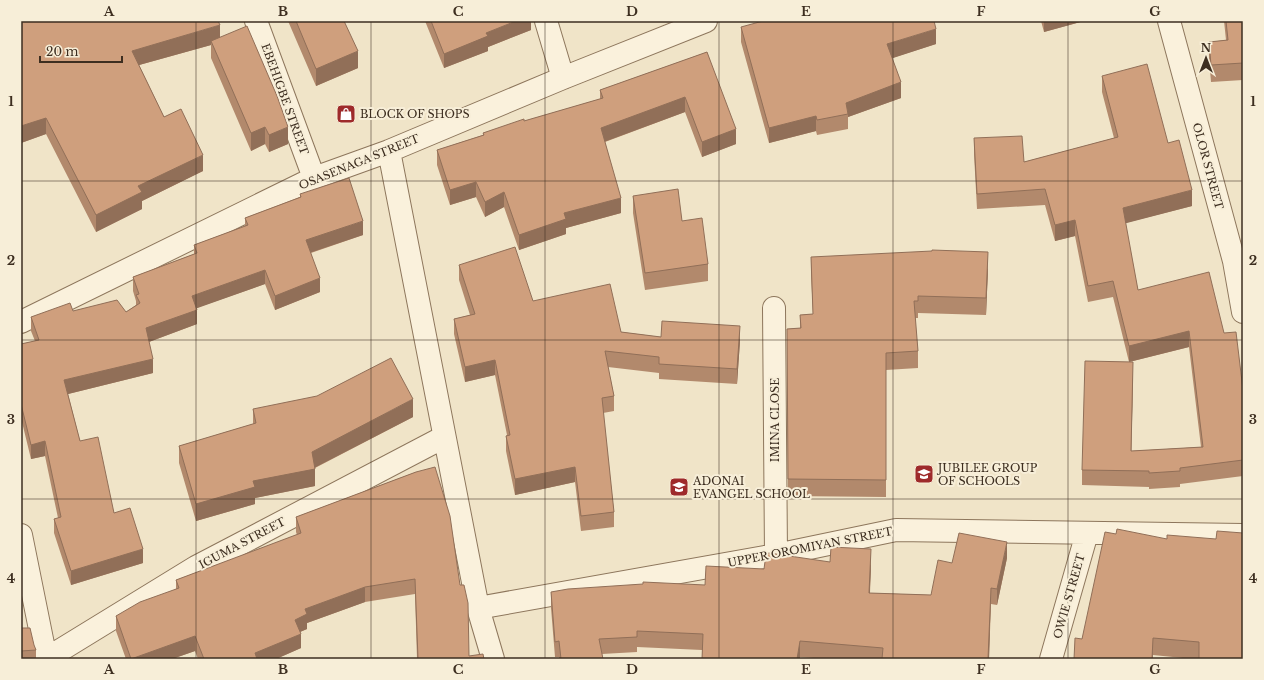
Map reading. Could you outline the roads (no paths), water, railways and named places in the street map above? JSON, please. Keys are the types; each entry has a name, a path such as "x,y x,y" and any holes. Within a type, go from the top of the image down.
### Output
{"street":[{"name":"EBEHIGBE STREET","path":"256,21 314,178"},
{"path":"546,21 563,78"},
{"name":"OSASENAGA STREET","path":"21,322 314,178 389,151 563,78 706,21"},
{"name":"OLOR STREET","path":"1169,21 1238,261 1243,312"},
{"path":"389,151 478,608 493,659"},
{"name":"IMINA CLOSE","path":"774,308 776,555"},
{"name":"IGUMA STREET","path":"21,535 46,659 196,567 444,437"},
{"name":"UPPER OROMIYAN STREET","path":"478,608 776,555 896,530 1243,535"},
{"name":"OWIE STREET","path":"1051,659 1087,533"}],"place":[{"name":"BLOCK OF SHOPS","path":"346,114"},
{"name":"JUBILEE GROUP OF SCHOOLS","path":"924,474"},
{"name":"ADONAI EVANGEL SCHOOL","path":"679,487"}]}
